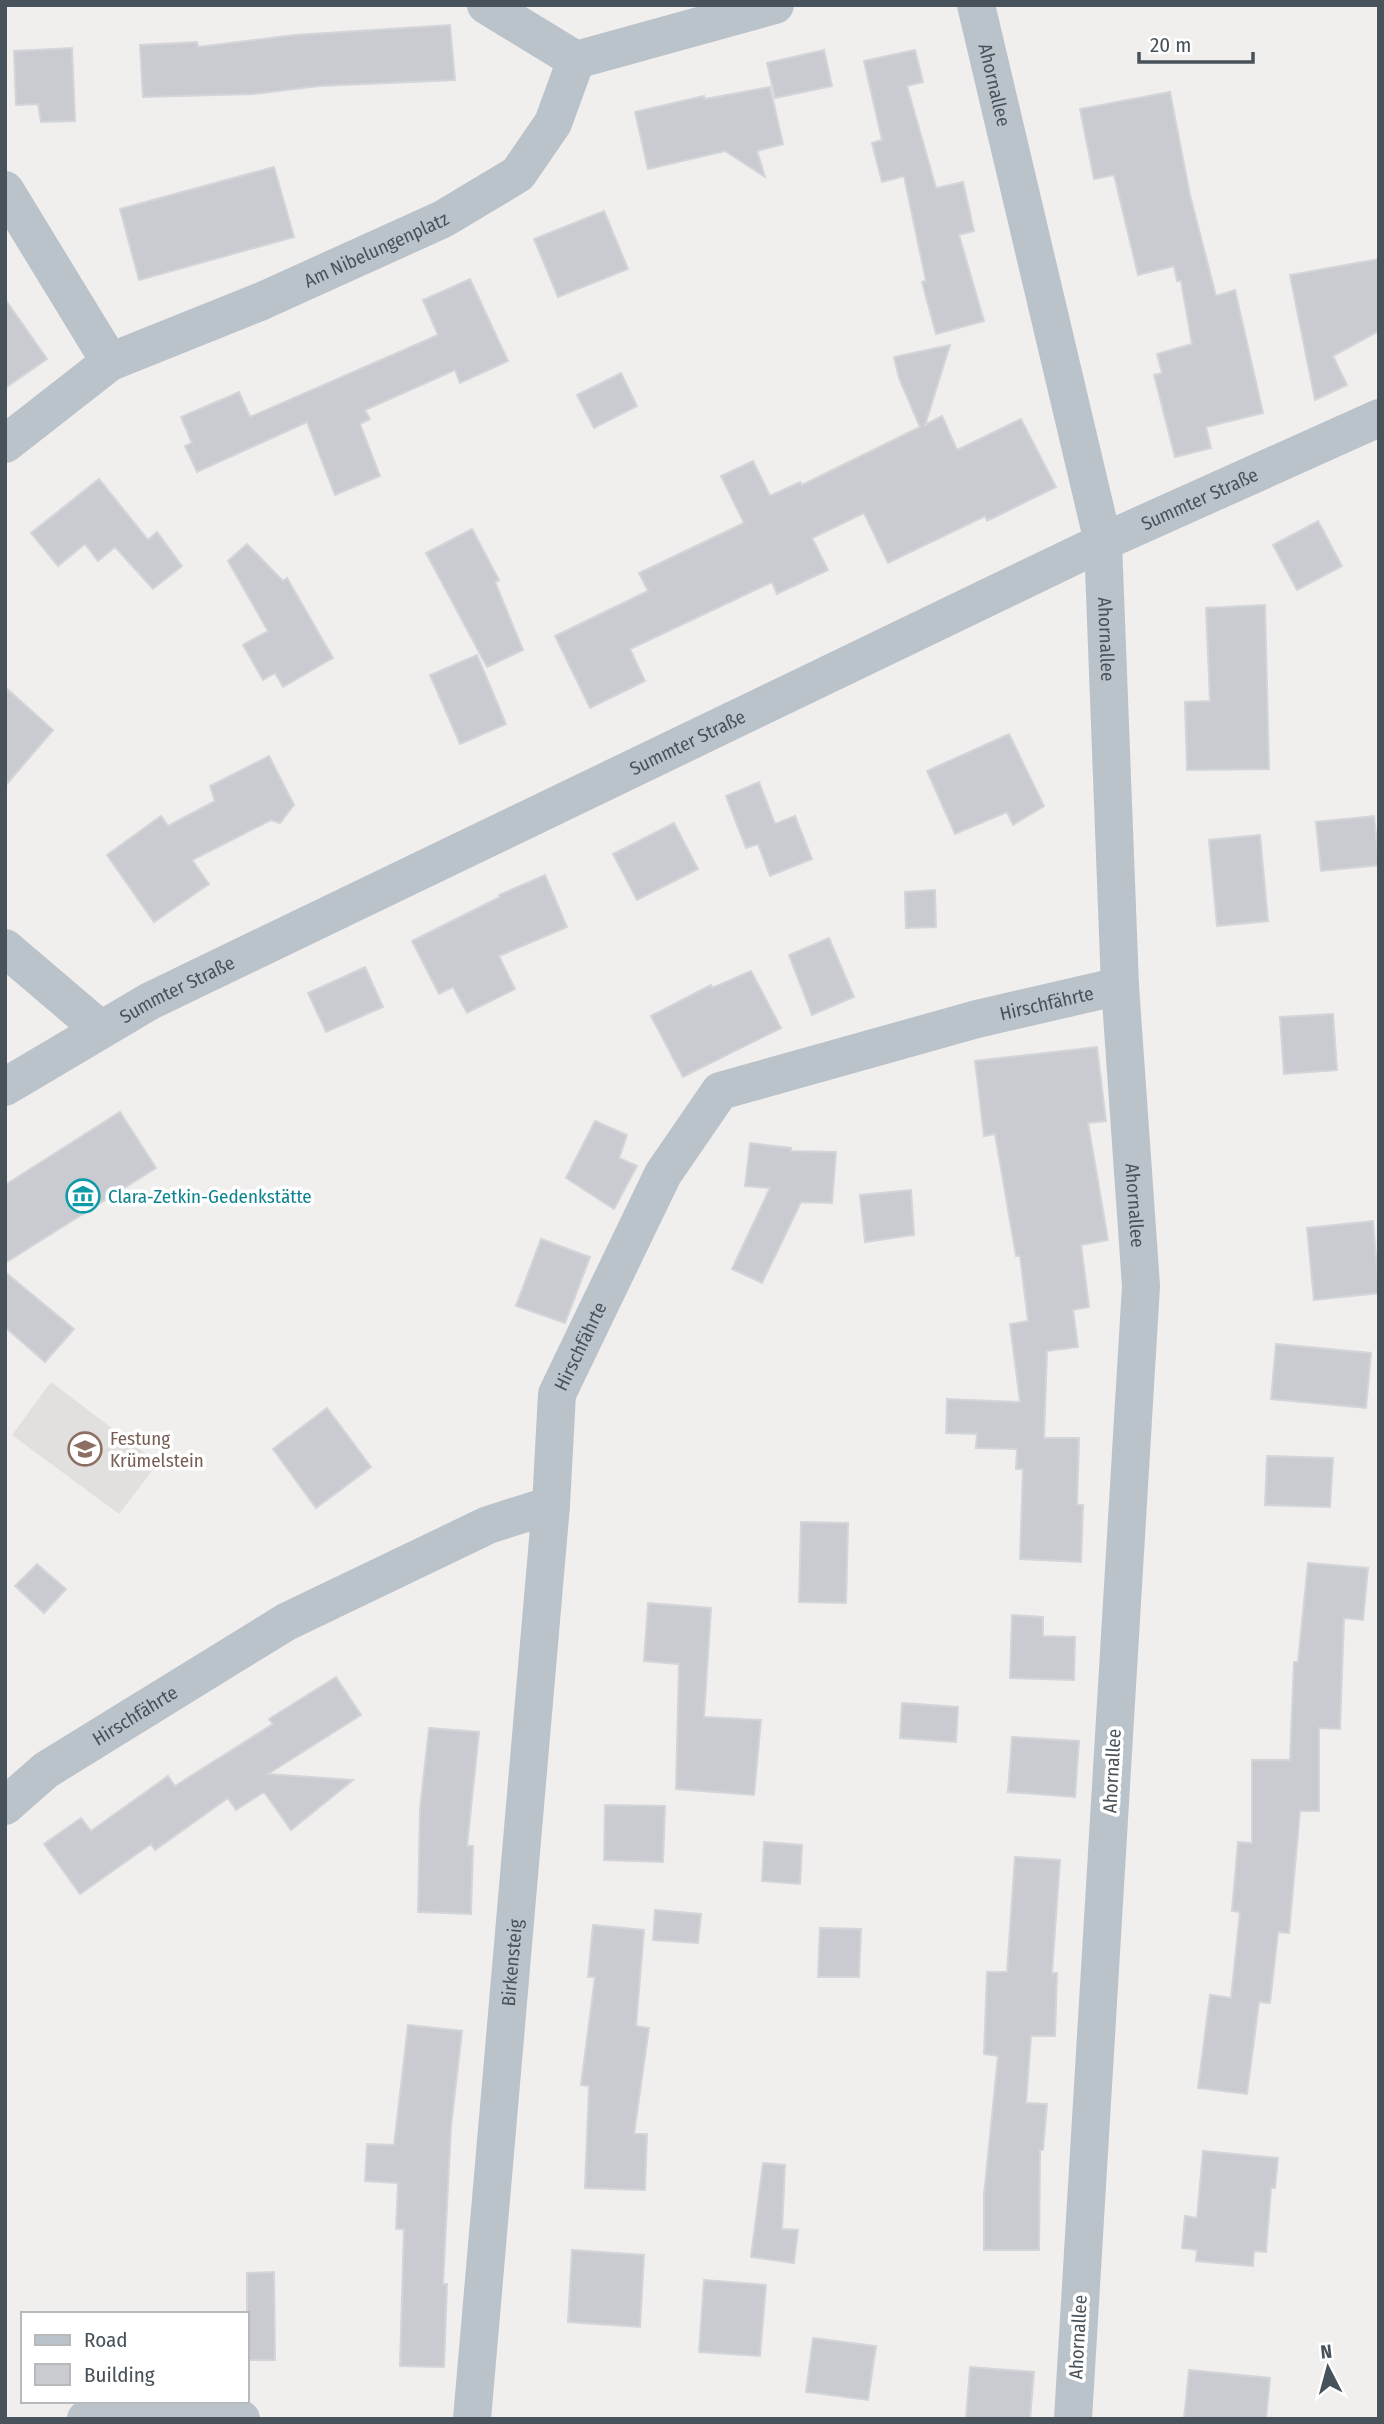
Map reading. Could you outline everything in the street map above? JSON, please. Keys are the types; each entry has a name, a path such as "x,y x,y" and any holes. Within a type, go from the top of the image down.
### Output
{"street":[{"path":"486,5 576,60 775,5"},
{"name":"Ahornallee","path":"976,5 1103,542 1120,986 1141,1286 1073,2419"},
{"name":"Am Nibelungenplatz","path":"5,444 110,362 262,301 443,219 517,174 553,123 576,60"},
{"path":"5,190 110,362"},
{"name":"Summter Straße","path":"5,1087 150,1001 1103,542 1379,418"},
{"path":"5,948 100,1029"},
{"name":"Hirschfährte","path":"5,1806 46,1770 286,1622 488,1525 551,1505 557,1394 663,1174 720,1091 977,1019 1120,986"},
{"name":"Birkensteig","path":"471,2419 551,1505"},
{"path":"86,2419 164,2414 242,2419"}],"shaded area":[{"name":"Festung Krümelstein","path":"51,1382 158,1463 119,1514 12,1435"}],"building":[{"path":"450,25 455,80 319,86 254,94 143,97 140,45 197,42 198,47 295,35"},
{"path":"72,48 75,121 41,122 38,104 16,105 14,51"},
{"path":"824,50 832,86 775,98 767,63"},
{"path":"915,50 923,82 907,86 936,188 963,182 974,231 959,235 984,321 936,334 922,282 926,281 904,176 882,182 872,143 882,140 864,61"},
{"path":"770,87 783,144 757,151 765,177 725,151 648,169 635,112 704,96 705,99"},
{"path":"1170,92 1190,195 1216,296 1235,290 1263,413 1206,427 1211,448 1175,457 1154,375 1162,373 1157,354 1192,344 1181,281 1177,281 1174,266 1138,275 1114,175 1094,179 1080,109"},
{"path":"274,167 294,237 139,280 120,209"},
{"path":"604,211 628,269 558,297 534,239"},
{"path":"1379,259 1379,331 1333,356 1347,385 1315,400 1290,275"},
{"path":"470,279 508,361 460,383 455,370 365,410 370,419 360,424 380,476 335,495 307,422 197,472 185,446 192,443 181,417 239,392 250,417 438,335 423,300"},
{"path":"5,299 47,359 5,388"},
{"path":"950,345 925,425 942,416 957,450 1021,419 1056,487 987,521 985,516 888,563 864,513 812,538 828,570 777,594 772,582 630,649 645,681 590,708 555,636 648,591 639,573 744,523 721,476 753,461 770,496 800,482 802,485 920,427 899,378 894,357"},
{"path":"621,373 637,406 594,428 577,395"},
{"path":"99,479 148,540 157,532 182,566 153,589 115,547 98,561 85,544 58,566 31,533"},
{"path":"1318,521 1342,566 1297,590 1273,545"},
{"path":"472,529 499,580 495,582 523,650 487,667 426,553"},
{"path":"247,544 283,581 287,578 333,658 283,687 275,673 263,680 243,645 268,631 228,561"},
{"path":"1265,605 1269,769 1187,770 1185,702 1210,701 1206,608"},
{"path":"477,655 506,724 460,744 430,675"},
{"path":"5,687 53,730 5,786"},
{"path":"1009,734 1044,806 1013,825 1007,812 955,834 927,771"},
{"path":"269,756 294,805 280,823 271,820 192,860 209,884 154,922 107,855 161,816 168,826 215,801 210,786"},
{"path":"759,782 775,824 795,816 812,859 770,876 758,844 746,848 726,796"},
{"path":"1374,816 1379,865 1321,871 1316,822"},
{"path":"674,823 698,869 637,900 613,854"},
{"path":"1260,835 1268,921 1217,926 1209,840"},
{"path":"545,875 567,927 499,956 515,989 467,1013 453,987 439,994 412,941 500,897 499,895"},
{"path":"935,890 936,927 906,928 905,892"},
{"path":"829,938 854,997 812,1015 789,955"},
{"path":"365,967 383,1007 326,1032 308,993"},
{"path":"751,971 781,1028 683,1077 651,1016 711,985 712,988"},
{"path":"1333,1014 1337,1070 1284,1074 1280,1017"},
{"path":"1097,1047 1106,1121 1088,1123 1108,1240 1081,1245 1089,1307 1073,1310 1078,1347 1047,1351 1044,1438 1079,1438 1077,1505 1083,1505 1081,1562 1020,1559 1023,1469 1016,1469 1017,1449 976,1448 977,1434 946,1433 947,1399 1020,1402 1010,1324 1028,1321 1020,1256 1016,1256 995,1134 984,1136 975,1061"},
{"name":"Clara-Zetkin-Gedenkstätte","path":"120,1112 156,1168 5,1263 5,1185"},
{"path":"595,1121 627,1135 619,1158 637,1166 614,1209 566,1178"},
{"path":"750,1143 791,1148 791,1151 836,1152 832,1203 801,1202 762,1283 732,1269 770,1188 745,1186"},
{"path":"911,1190 914,1235 865,1242 860,1195"},
{"path":"1373,1221 1379,1293 1314,1300 1307,1228"},
{"path":"541,1239 590,1257 565,1323 516,1306"},
{"path":"5,1272 74,1329 45,1362 5,1327"},
{"path":"1276,1344 1371,1353 1366,1408 1271,1399"},
{"path":"327,1408 371,1467 316,1508 273,1449"},
{"path":"1267,1456 1333,1458 1330,1507 1265,1505"},
{"path":"801,1522 848,1523 846,1603 799,1602"},
{"path":"1308,1563 1368,1568 1363,1620 1344,1618 1340,1729 1319,1728 1319,1811 1300,1811 1289,1933 1278,1932 1270,2003 1259,2002 1247,2094 1198,2088 1210,1995 1231,1998 1240,1912 1232,1911 1238,1842 1252,1843 1252,1760 1290,1760 1294,1662 1298,1662"},
{"path":"37,1564 66,1589 44,1613 15,1586"},
{"path":"648,1603 711,1608 704,1717 761,1720 754,1795 676,1789 679,1664 644,1661"},
{"path":"1012,1615 1043,1617 1043,1636 1075,1637 1074,1680 1010,1678"},
{"path":"336,1677 361,1715 268,1774 353,1780 291,1830 264,1792 236,1810 228,1798 155,1850 151,1844 80,1894 44,1844 81,1818 91,1831 168,1776 175,1786 273,1724 269,1719"},
{"path":"902,1703 958,1707 956,1742 900,1738"},
{"path":"429,1728 479,1732 467,1846 473,1846 471,1914 418,1912 420,1809"},
{"path":"1012,1737 1079,1741 1075,1797 1008,1792"},
{"path":"605,1805 665,1806 663,1862 604,1860"},
{"path":"764,1842 802,1845 800,1884 762,1881"},
{"path":"1015,1857 1060,1860 1052,1973 1057,1973 1055,2036 1031,2036 1026,2103 1047,2104 1043,2150 1040,2150 1039,2250 984,2250 984,2195 998,2056 984,2054 987,1972 1007,1972"},
{"path":"655,1910 701,1914 698,1943 653,1940"},
{"path":"593,1925 644,1930 636,2026 649,2028 634,2134 647,2134 645,2190 585,2188 589,2086 581,2085 595,1977 588,1977"},
{"path":"820,1928 861,1929 859,1977 818,1977"},
{"path":"408,2025 462,2031 451,2127 443,2284 447,2284 444,2367 400,2366 404,2229 396,2229 398,2183 365,2181 367,2144 394,2145"},
{"path":"1203,2151 1278,2158 1275,2188 1271,2188 1266,2252 1254,2251 1253,2266 1196,2261 1197,2250 1182,2248 1185,2216 1197,2218"},
{"path":"763,2163 785,2165 782,2229 798,2230 794,2263 751,2257"},
{"path":"572,2250 644,2255 640,2327 568,2322"},
{"path":"274,2272 275,2360 248,2360 247,2273"},
{"path":"704,2280 766,2285 760,2356 699,2352"},
{"path":"813,2338 876,2346 868,2400 806,2392"},
{"path":"970,2367 1034,2372 1030,2419 966,2419"},
{"path":"1189,2370 1270,2378 1266,2419 1184,2419"}],"place":[{"name":"Clara-Zetkin-Gedenkstätte","path":"83,1196"},
{"name":"Festung Krümelstein","path":"85,1449"}]}
